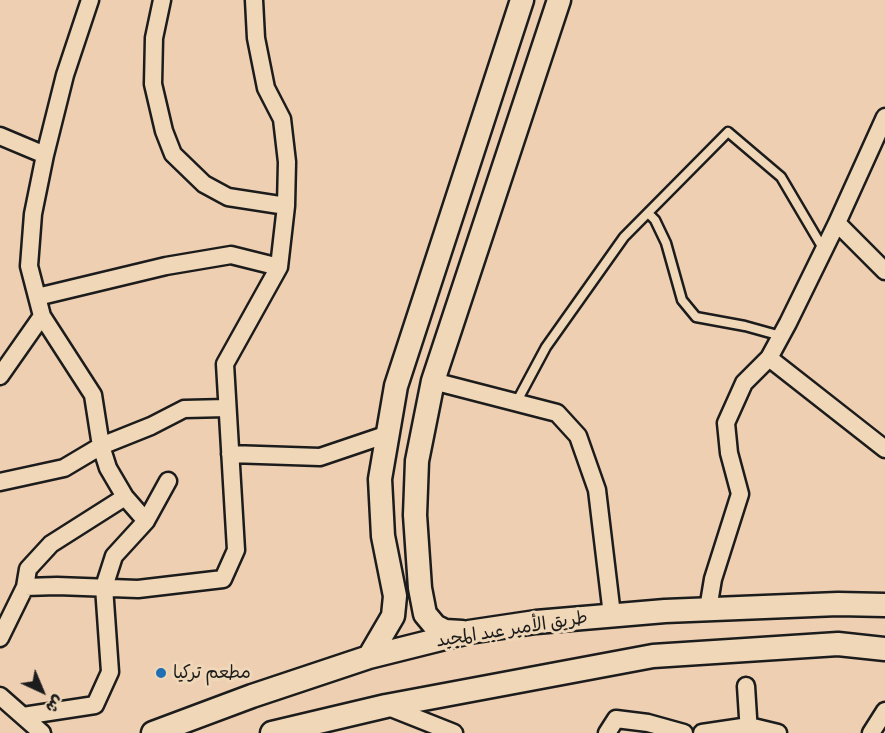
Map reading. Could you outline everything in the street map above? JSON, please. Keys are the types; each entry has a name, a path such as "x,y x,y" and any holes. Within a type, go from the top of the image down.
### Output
{"main road":[{"path":"369,657 393,616 395,596 384,536 380,479 396,386 522,0"},
{"path":"469,632 445,631 435,626 425,614 420,588 415,515 417,461 433,381 559,0"},
{"name":"طريق الأمير عبد المجيد","path":"153,733 252,696 369,657 469,632 536,622 612,615 838,604 885,605"},
{"path":"272,733 386,706 653,656 838,644 885,649"}],"street":[{"path":"90,0 65,75 45,155 33,214 29,266 42,316 93,395 101,446 108,468 125,497 146,520"},
{"path":"162,0 154,38 153,84 164,131 173,154 204,184 228,197 286,206"},
{"path":"25,587 138,589 223,579 236,550 225,364 279,267 286,206 287,162 282,119 266,87 256,38 254,0"},
{"path":"708,609 713,579 740,494 729,453 726,423 744,383 769,358 781,336 837,224 885,117"},
{"path":"0,136 45,155"},
{"path":"837,224 885,271"},
{"path":"37,297 166,266 231,255 279,267"},
{"path":"0,376 42,316"},
{"path":"769,358 885,449"},
{"path":"433,381 557,413 578,436 597,490 612,615"},
{"path":"0,482 64,468 101,446 151,426 184,409 227,408"},
{"path":"230,454 320,458 388,434"},
{"path":"23,716 95,705 110,672 104,587 114,556 146,520 168,481"},
{"path":"0,638 25,587 28,569 51,544 125,497"},
{"path":"746,686 749,730"},
{"path":"0,696 42,733"},
{"path":"386,706 454,733"},
{"path":"871,733 885,711"},
{"path":"607,733 616,719 648,723 684,733"},
{"path":"702,733 749,730 778,733"}],"lane":[{"path":"516,403 546,347 624,237 728,132 781,177 824,250"},
{"path":"648,213 655,220 666,243 682,300 696,317 745,326 781,336"}],"place":[{"name":"مطعم تركيا","path":"161,673"}]}
